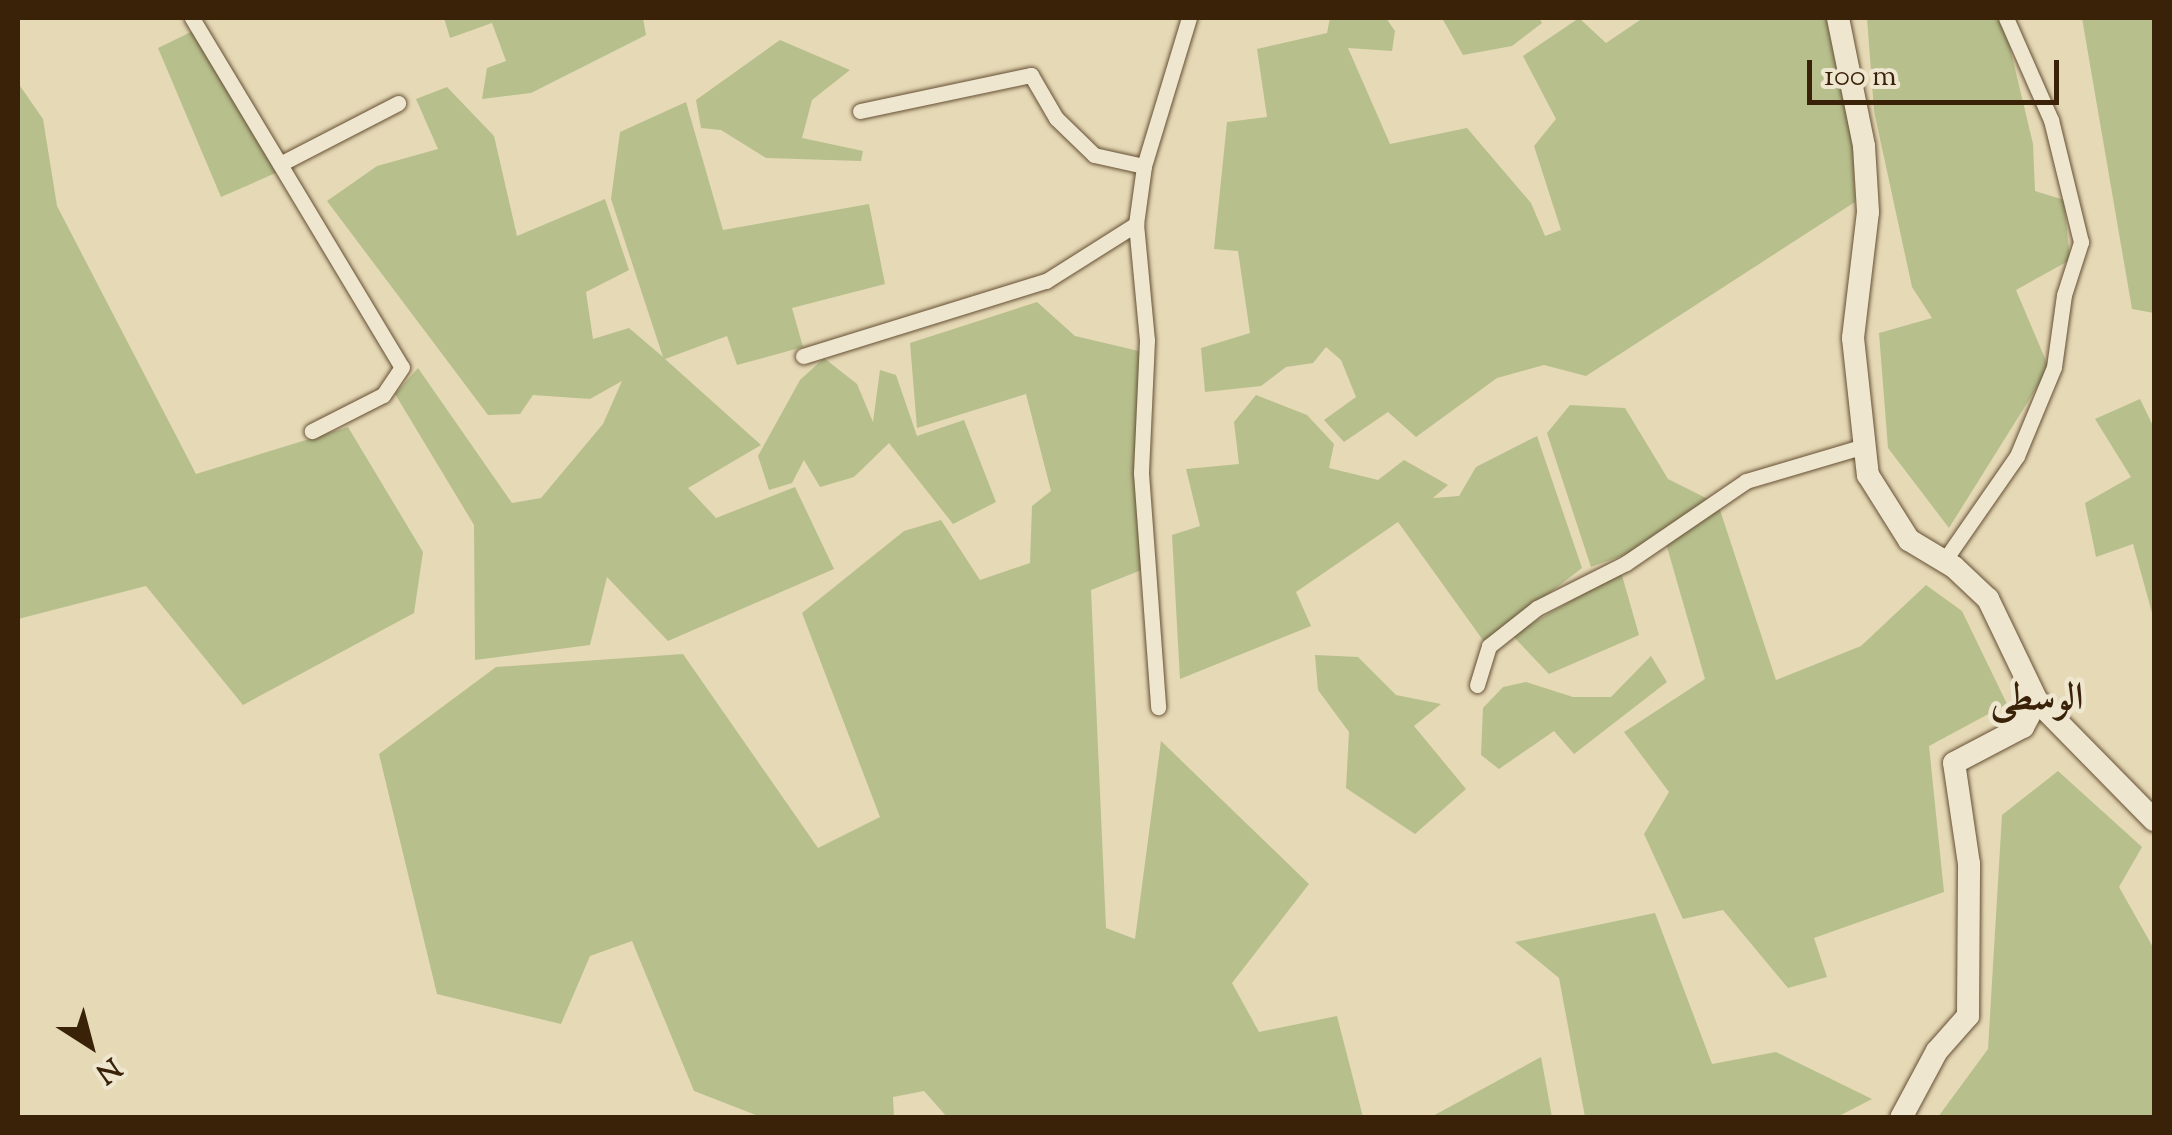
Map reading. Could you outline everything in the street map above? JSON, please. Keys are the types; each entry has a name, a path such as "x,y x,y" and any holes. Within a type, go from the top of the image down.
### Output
{"street":[{"path":"192,18 402,367 382,395 312,431"},
{"path":"1158,707 1141,473 1147,340 1136,224 1144,166 1188,18"},
{"path":"1838,18 1866,179 1853,338 1868,475 1889,515 1909,540 1944,561 1988,599 2037,701 2154,820"},
{"path":"1944,561 2017,456 2054,367 2064,295 2081,242 2051,120 2006,18"},
{"path":"860,110 1031,75 1056,118 1094,155 1144,166"},
{"path":"280,164 398,104"},
{"path":"803,356 1046,281 1136,224"},
{"path":"1478,685 1489,646 1537,608 1626,563 1746,481 1864,446"},
{"path":"1901,1118 1937,1050 1968,1016 1970,864 1954,763 2023,726 2037,701"}],"green space":[{"path":"444,18 643,18 646,35 531,93 482,99 487,68 506,61 492,23 450,38"},
{"path":"1330,18 1386,18 1395,31 1392,51 1348,48 1390,144 1467,128 1531,203 1545,236 1561,230 1534,146 1556,119 1523,56 1579,18 1606,43 1643,18 1826,18 1853,145 1855,202 1586,376 1544,365 1497,378 1416,437 1388,412 1344,442 1324,420 1356,397 1341,360 1326,347 1313,363 1286,367 1261,386 1205,392 1201,348 1250,333 1238,251 1214,249 1227,122 1267,117 1257,49 1327,33"},
{"path":"1442,18 1539,18 1542,23 1512,46 1463,55"},
{"path":"1867,18 2003,18 2033,144 2035,191 2064,200 2070,260 2016,290 2049,368 1949,528 1888,448 1879,333 1932,318 1912,287 1874,111"},
{"path":"2082,18 2154,18 2154,313 2132,309"},
{"path":"195,30 278,172 221,197 158,48"},
{"path":"780,40 850,70 812,100 802,138 863,151 861,161 766,158 721,130 701,128 696,100"},
{"path":"18,83 43,119 57,206 196,474 348,427 423,552 414,613 243,705 146,586 18,619"},
{"path":"447,87 494,136 517,236 605,199 629,270 586,292 593,339 629,328 663,357 611,199 620,132 686,102 723,230 869,204 885,284 792,308 803,347 737,365 727,336 665,359 761,445 688,488 716,518 795,487 834,569 668,641 607,577 590,645 475,660 474,525 395,394 418,368 512,503 541,498 603,424 622,381 590,399 533,395 520,414 488,415 327,201 377,166 438,149 416,99"},
{"path":"1037,302 1075,336 1143,352 1149,567 1091,590 1106,928 1135,939 1161,741 1309,884 1232,983 1259,1032 1337,1016 1363,1117 947,1117 924,1091 893,1097 894,1117 761,1117 694,1091 632,941 590,956 561,1024 437,994 379,754 496,667 683,654 818,848 880,817 802,613 904,531 941,520 980,580 1030,563 1032,506 1051,491 1026,394 917,428 910,343"},
{"path":"824,358 857,384 873,422 880,370 896,375 917,436 964,420 996,502 953,524 889,443 854,477 820,487 804,460 792,483 769,490 758,456 800,380"},
{"path":"1256,395 1307,415 1334,444 1329,468 1378,480 1404,460 1448,485 1433,498 1459,496 1476,467 1537,436 1582,568 1485,643 1398,522 1296,592 1311,626 1180,679 1172,535 1200,526 1186,469 1239,464 1234,422"},
{"path":"2140,399 2154,428 2154,620 2133,544 2096,557 2085,503 2131,477 2095,419"},
{"path":"1570,405 1625,408 1668,479 1718,504 1776,680 1861,646 1926,585 1962,611 2007,704 1929,746 1944,892 1814,938 1827,977 1788,988 1723,910 1683,919 1644,834 1669,792 1624,732 1705,679 1665,540 1591,567 1547,433"},
{"path":"1621,572 1639,635 1549,674 1512,635"},
{"path":"1315,655 1358,657 1396,695 1441,704 1414,726 1466,789 1415,834 1346,788 1349,732 1318,690"},
{"path":"1651,656 1667,682 1574,754 1554,731 1499,769 1481,755 1483,708 1503,687 1526,682 1573,697 1611,697"},
{"path":"2058,771 2142,847 2119,887 2154,949 2154,1117 1938,1117 1988,1049 2002,815"},
{"path":"1655,913 1712,1064 1776,1052 1872,1099 1837,1117 1585,1117 1559,978 1515,942"},
{"path":"1541,1057 1552,1117 1431,1117"}],"district":[{"name":"الوسطى","path":"2037,701"}]}
